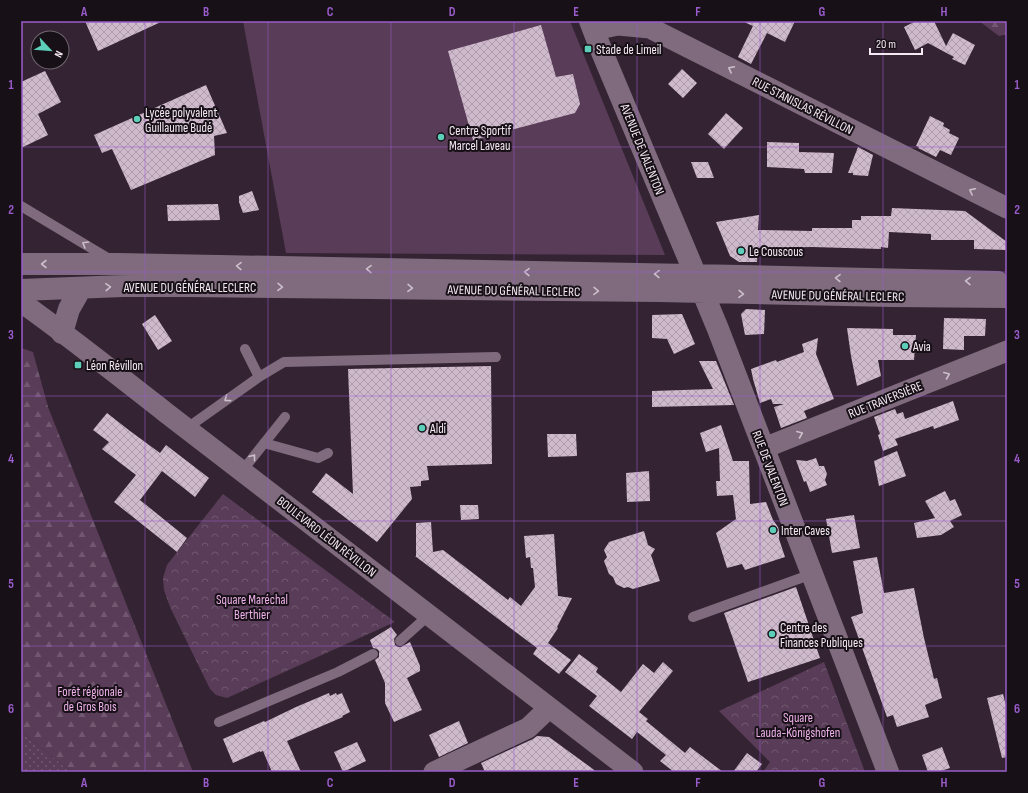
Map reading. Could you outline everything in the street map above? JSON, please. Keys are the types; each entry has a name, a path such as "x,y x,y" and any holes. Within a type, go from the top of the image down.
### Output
{"main road":[{"name":"AVENUE DE VALENTON","path":"592,25 699,284"},
{"name":"AVENUE DU GÉNÉRAL LECLERC","path":"21,264 118,264 699,284 893,296 1007,297"},
{"name":"AVENUE DU GÉNÉRAL LECLERC","path":"21,290 123,286 699,284 741,276 1007,282"},
{"name":"RUE DE VALENTON","path":"699,284 764,448 888,772"},
{"path":"62,333 70,309 81,288"}],"street":[{"name":"RUE STANISLAS RÉVILLON","path":"592,25 618,25 650,28 1007,208"},
{"name":"BOULEVARD LÉON RÉVILLON","path":"21,302 429,615 549,708 623,768"},
{"name":"RUE TRAVERSIÈRE","path":"764,448 1007,351"},
{"path":"434,772 528,728 549,708"}],"lane":[{"path":"21,206 118,264"},
{"path":"245,349 259,377"},
{"path":"187,428 259,377 284,362 496,357"},
{"path":"242,471 285,417"},
{"path":"264,443 318,458 328,453"},
{"path":"693,617 812,574"},
{"path":"400,640 429,615"},
{"path":"219,722 338,672 373,654"}],"green space":[{"name":"Centre Sportif Marcel Laveau","path":"243,21 570,21 665,255 286,253"},
{"path":"979,21 1007,21 1007,34 999,36"},
{"name":"Forêt régionale de Gros Bois","path":"21,348 33,352 48,407 193,772 72,772 21,732"},
{"name":"Square Maréchal Berthier","path":"223,494 395,622 227,698 216,695 210,689 170,607 164,590 163,578 167,565"},
{"name":"Square Lauda-Königshofen","path":"824,662 865,772 763,772 770,762 719,711"},
{"path":"21,732 72,772 24,772 21,769"}],"building":[{"path":"85,21 163,21 98,51"},
{"path":"742,21 795,21 785,42 767,33 751,64 738,57 753,26"},
{"path":"916,21 934,21 946,46 953,33 975,45 965,65 952,59 954,57 928,43 915,50 904,27"},
{"path":"541,25 556,77 573,74 580,104 575,113 473,140 448,51"},
{"path":"682,69 697,83 683,98 668,84"},
{"path":"45,71 61,102 38,114 48,135 21,148 21,82"},
{"path":"206,85 227,133 214,136 215,155 131,190 112,149 102,153 94,135"},
{"path":"726,113 743,128 724,149 708,134"},
{"path":"930,116 944,123 943,126 950,130 949,133 959,138 951,155 940,150 936,157 916,146"},
{"path":"767,142 799,143 799,152 834,153 832,173 805,173 804,169 767,167"},
{"path":"858,147 873,155 868,176 853,175 853,173 848,173"},
{"path":"691,162 708,162 714,178 697,178"},
{"path":"252,191 259,210 243,213 239,202 239,196"},
{"path":"218,204 220,220 168,221 167,205"},
{"path":"892,208 965,211 1007,242 1007,250 974,249 974,240 931,240 931,234 889,232 888,248 758,248 757,262 739,262 730,256 716,222 759,215 758,230 812,231 812,228 852,228 852,220 861,220 861,216 891,216"},
{"path":"746,309 765,310 764,334 745,335 741,314"},
{"path":"682,314 695,344 674,354 667,339 652,338 652,315"},
{"path":"155,315 172,341 158,350 142,324"},
{"path":"944,318 986,319 985,336 964,336 964,350 943,349"},
{"path":"847,328 893,329 893,335 916,335 914,360 878,360 881,376 857,386"},
{"path":"818,338 816,354 834,399 804,411 807,418 781,428 774,407 784,404 773,404 771,399 760,403 751,369 776,360 777,362 804,352 802,344"},
{"path":"699,361 716,361 734,405 652,407 652,391 713,389"},
{"name":"Aldi","path":"491,366 492,464 427,466 429,480 421,481 421,486 410,487 412,499 377,542 312,492 326,473 353,494 348,369"},
{"path":"953,401 959,420 934,429 933,426 895,439 898,445 883,451 878,435 880,434 874,417 895,409 897,414 903,412 905,419"},
{"path":"107,413 160,453 166,445 209,478 195,497 162,471 140,500 187,538 177,552 114,502 136,475 102,449 109,442 93,430"},
{"path":"721,425 733,461 749,461 750,504 766,502 773,520 778,527 779,539 785,557 745,570 742,564 727,568 716,533 736,519 733,495 717,496 716,481 720,481 719,448 706,452 700,433"},
{"path":"547,434 576,434 577,456 548,457"},
{"path":"897,451 906,476 879,486 874,461"},
{"path":"816,458 819,466 824,466 827,474 825,480 827,485 810,492 806,481 804,482 796,460 807,461"},
{"path":"649,471 650,501 627,502 626,473"},
{"path":"945,491 950,501 955,499 962,515 950,521 954,527 941,535 917,538 914,523 935,518 925,501"},
{"path":"460,505 478,505 479,519 461,520"},
{"path":"854,515 860,548 832,553 826,519"},
{"path":"431,522 433,552 443,550 508,600 510,597 521,606 535,587 530,557 526,558 524,536 554,534 558,596 572,598 557,627 558,628 548,643 571,660 559,674 533,654 537,648 415,556 416,523"},
{"path":"644,531 648,545 655,549 651,555 660,581 633,589 628,587 624,588 616,584 613,577 609,574 604,561 607,557 604,550 609,542"},
{"path":"877,557 884,593 914,588 934,679 937,678 942,698 925,705 929,717 897,727 893,715 887,717 851,617 863,613 853,561"},
{"name":"Centre des Finances Publiques","path":"796,587 820,658 748,682 724,613"},
{"path":"391,627 397,635 394,639 395,645 401,647 410,642 420,666 420,671 407,678 422,710 394,722 385,703 385,683 375,660 379,657 379,651 373,648 370,640"},
{"path":"579,654 598,668 596,672 621,692 643,664 654,673 663,662 673,671 639,712 648,719 646,721 685,753 690,747 723,772 674,772 660,761 666,755 637,732 632,739 589,706 597,696 565,672"},
{"path":"329,693 330,696 336,693 337,695 342,693 350,712 342,716 343,717 287,741 301,772 272,772 263,751 233,763 223,739"},
{"path":"1003,694 1007,709 1007,757 1002,758 987,698"},
{"path":"459,721 468,743 439,757 429,735"},
{"path":"537,736 549,737 597,772 485,772 481,763"},
{"path":"357,742 366,761 343,772 334,752"},
{"path":"942,747 950,768 938,772 928,772 922,755"},
{"path":"747,753 762,764 756,772 733,772"}],"place":[{"name":"Stade de Limeil","path":"588,49"},
{"name":"Lycée polyvalent Guillaume Budé","path":"137,119"},
{"name":"Centre Sportif Marcel Laveau","path":"441,137"},
{"name":"Le Couscous","path":"741,251"},
{"name":"Avia","path":"905,346"},
{"name":"Léon Révillon","path":"78,365"},
{"name":"Aldi","path":"422,428"},
{"name":"Inter Caves","path":"773,530"},
{"name":"Centre des Finances Publiques","path":"772,634"}]}
